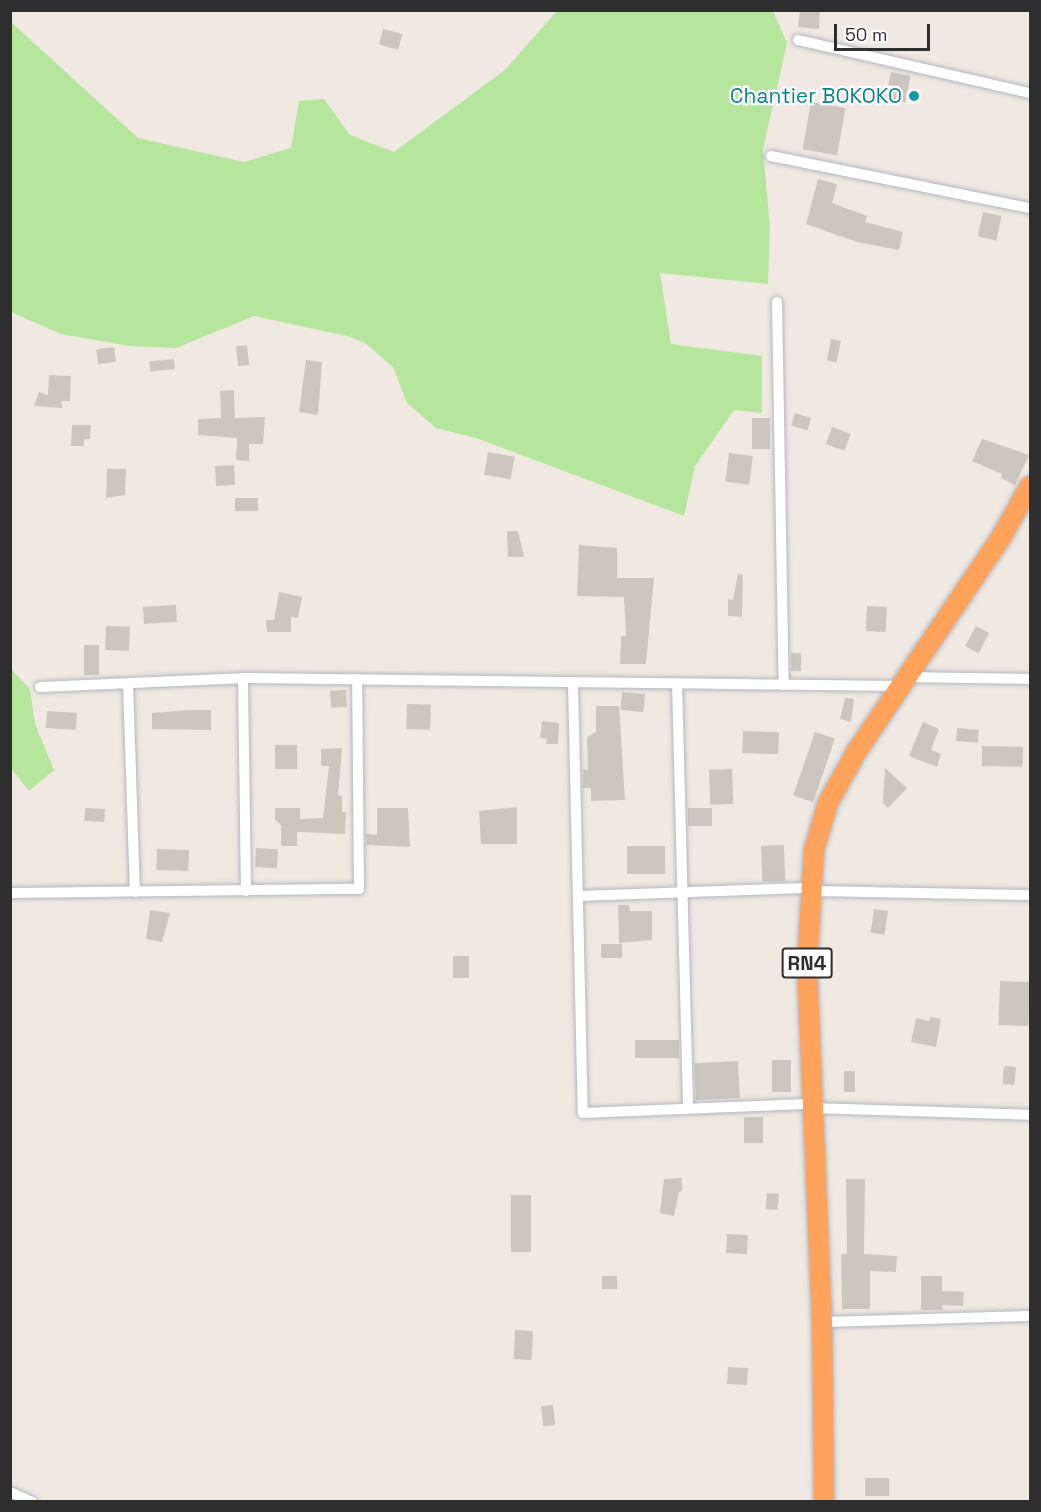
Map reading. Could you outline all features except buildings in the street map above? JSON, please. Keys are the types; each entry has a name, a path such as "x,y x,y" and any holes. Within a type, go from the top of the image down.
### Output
{"highway":[{"name":"RN4","path":"824,1502 822,1322 807,967 814,850 828,803 904,682 1002,536 1030,486"}],"street":[{"path":"798,40 1030,93"},
{"path":"771,156 1030,208"},
{"path":"777,302 784,685"},
{"path":"40,687 243,678 784,685 1030,679"},
{"path":"243,678 246,891"},
{"path":"10,893 359,889 357,679"},
{"path":"573,682 583,1113 812,1106 1030,1115"},
{"path":"128,683 135,892"},
{"path":"677,683 688,1109"},
{"path":"578,896 812,890 1030,895"},
{"path":"822,1322 1030,1316"},
{"path":"10,1492 33,1502"}],"green space":[{"path":"557,11 773,11 787,43 763,149 770,228 768,284 660,273 671,344 762,356 762,413 734,410 695,466 684,516 476,438 436,428 407,403 393,367 365,343 347,336 254,316 176,348 129,346 61,334 11,312 11,22 138,138 244,162 291,148 299,101 324,99 350,135 394,152 505,70"},
{"path":"10,668 30,689 35,724 54,770 29,791 11,768"}],"place":[{"name":"Chantier BOKOKO","path":"914,96"}]}
